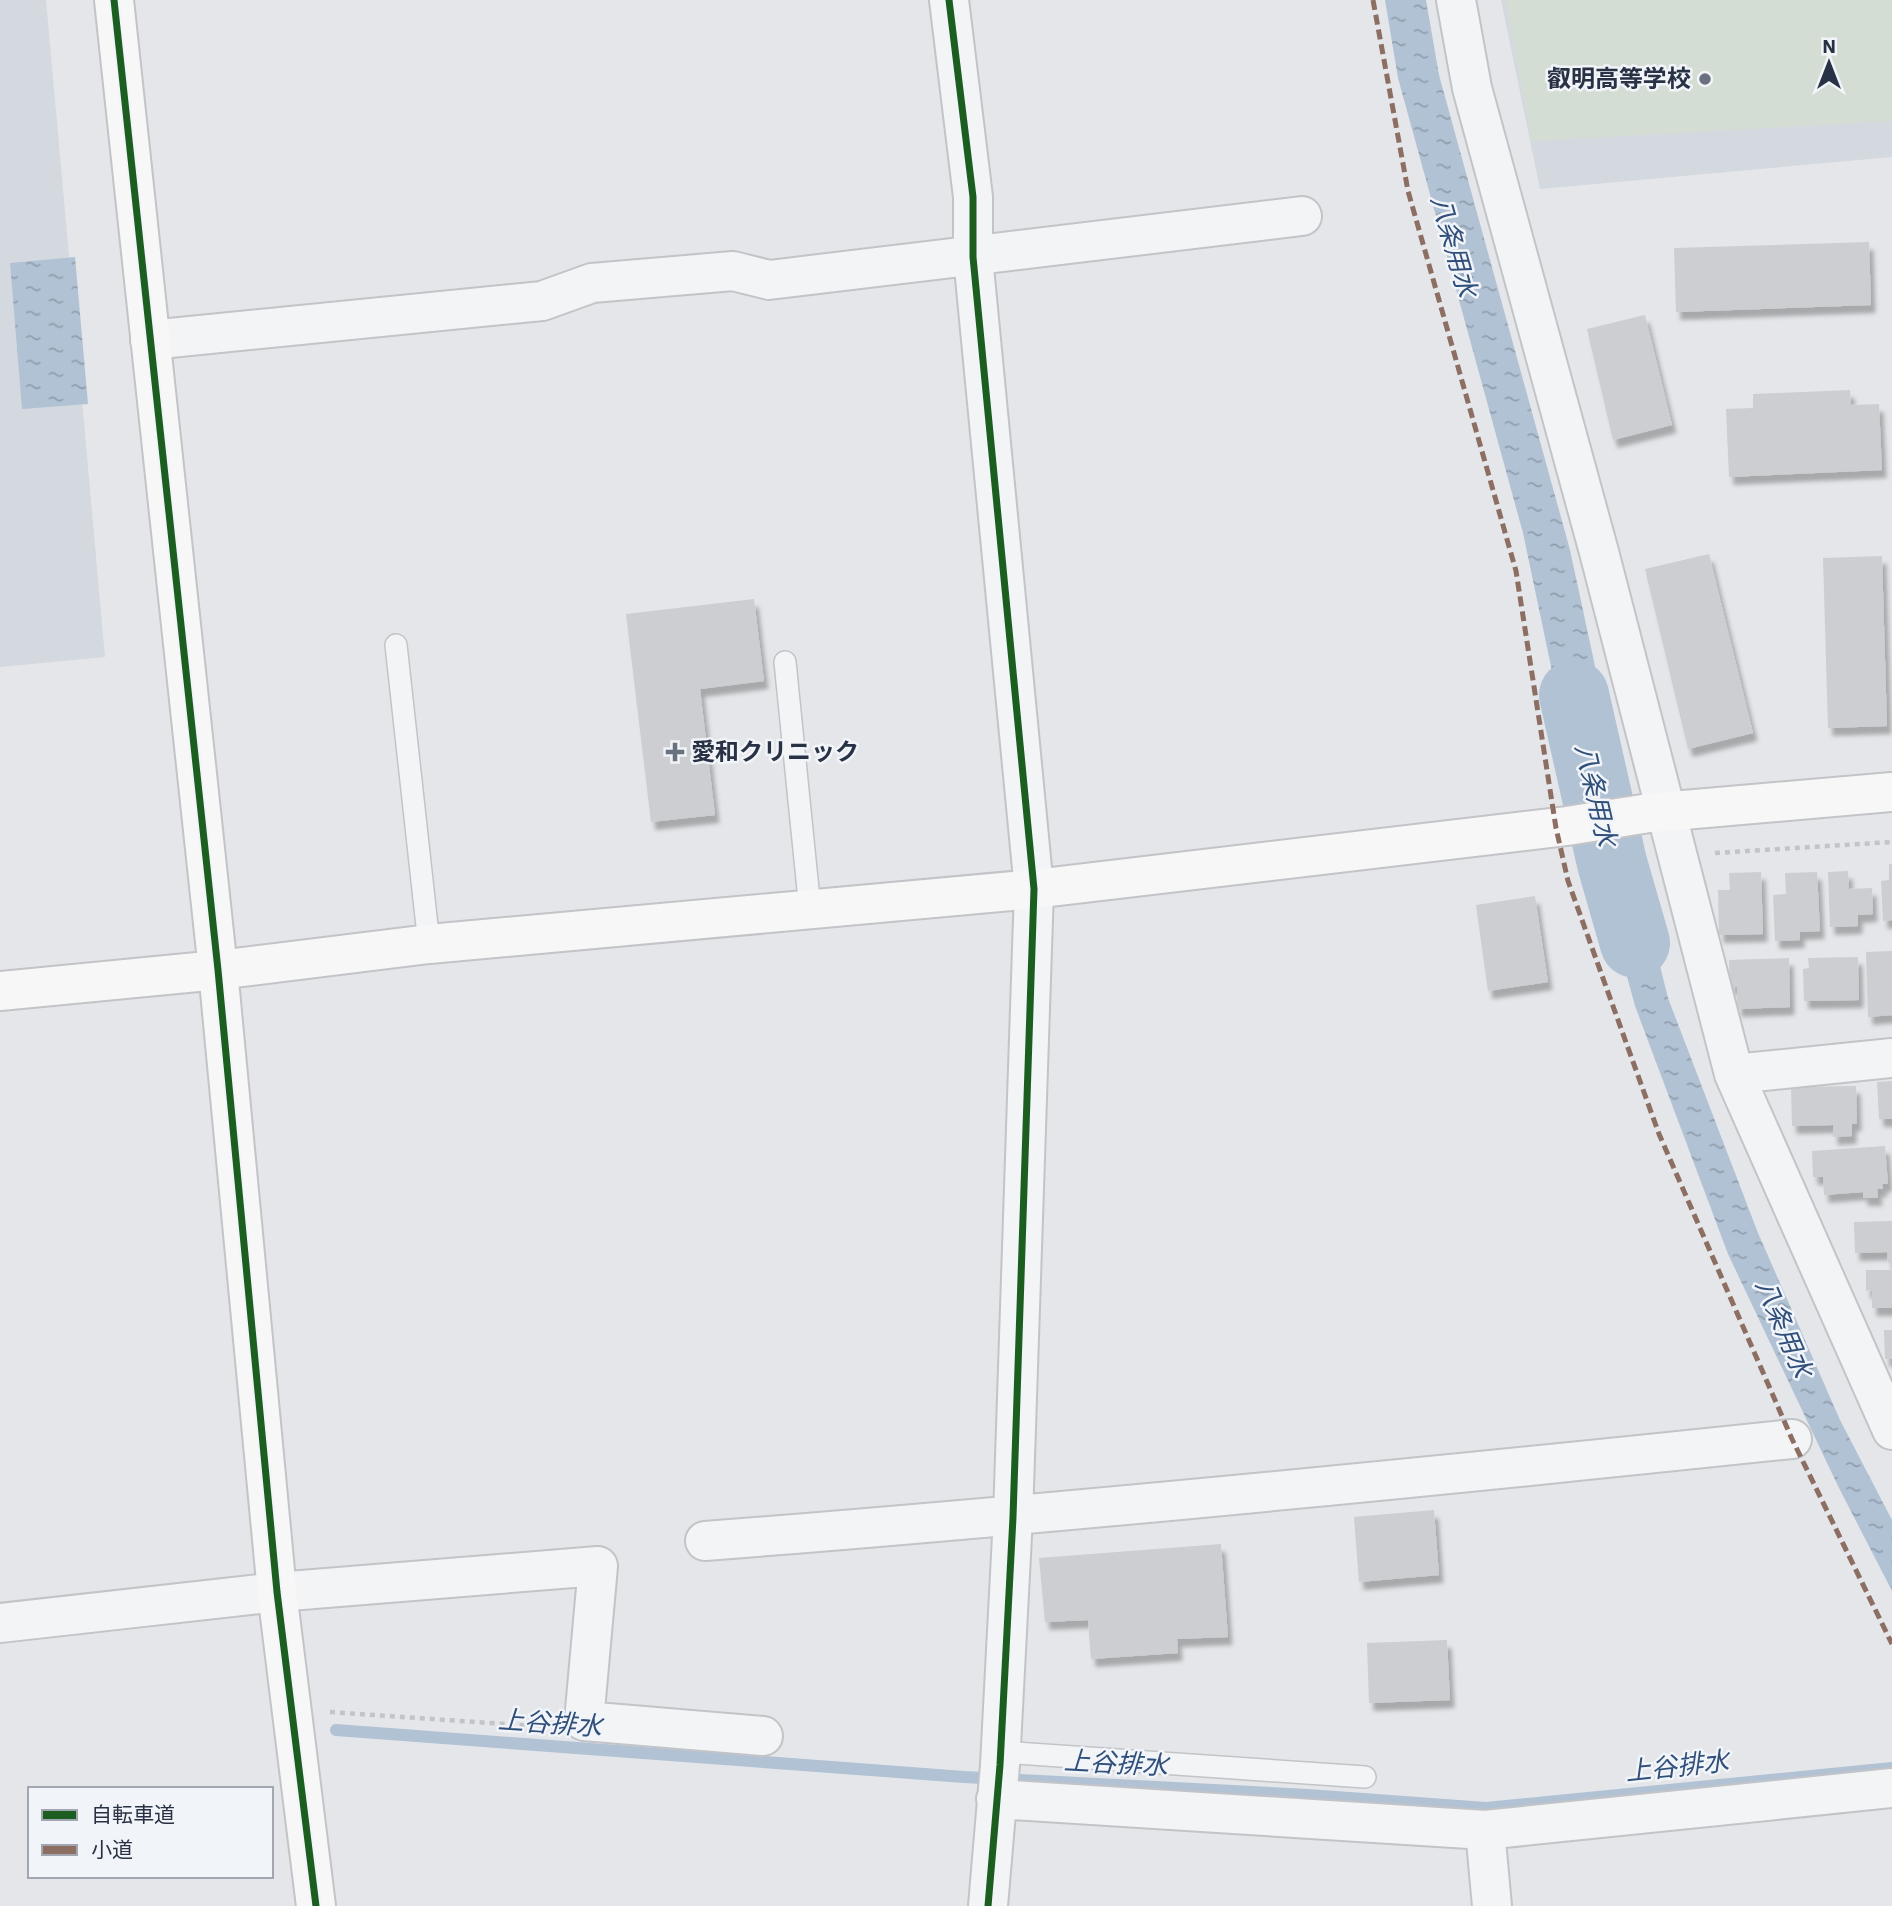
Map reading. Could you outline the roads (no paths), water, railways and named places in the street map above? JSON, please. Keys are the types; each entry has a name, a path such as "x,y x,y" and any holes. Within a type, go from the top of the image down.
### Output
{"street":[{"path":"114,0 218,970 277,1592 316,1906"},
{"path":"949,0 973,197 973,257 1034,889 1013,1517 999,1776 988,1906"},
{"path":"1456,0 1472,88 1603,565 1734,1073 1891,1427"},
{"path":"150,340 542,301 592,282 733,271 769,280 1302,216"},
{"path":"0,991 218,970 429,944 1034,889 1567,826 1649,813 1892,792"},
{"path":"1734,1073 1892,1058"},
{"path":"705,1542 1286,1492 1791,1439"},
{"path":"0,1623 277,1592 598,1566 584,1721 763,1736"},
{"path":"999,1776 1485,1830 1892,1788"},
{"path":"1485,1830 1492,1906"}],"lane":[{"path":"396,645 429,944"},
{"path":"785,663 810,909"},
{"path":"999,1776 1365,1777"}],"water":[{"path":"1385,0 1426,0 1439,75 1570,550 1620,782 1578,795 1523,533 1398,78"},
{"path":"75,257 88,404 22,409 10,263"},
{"path":"1631,849 1668,998 1758,1233 1840,1420 1892,1520 1892,1591 1838,1486 1728,1254 1635,1006 1593,850"}],"waterway":[{"name":"八条用水","path":"1574,695 1612,863 1635,943"},
{"name":"上谷排水","path":"336,1730 964,1777 1308,1795 1486,1808 1892,1768"}],"place":[{"name":"叡明高等学校","path":"1705,79"},
{"name":"愛和クリニック","path":"675,752"}]}
